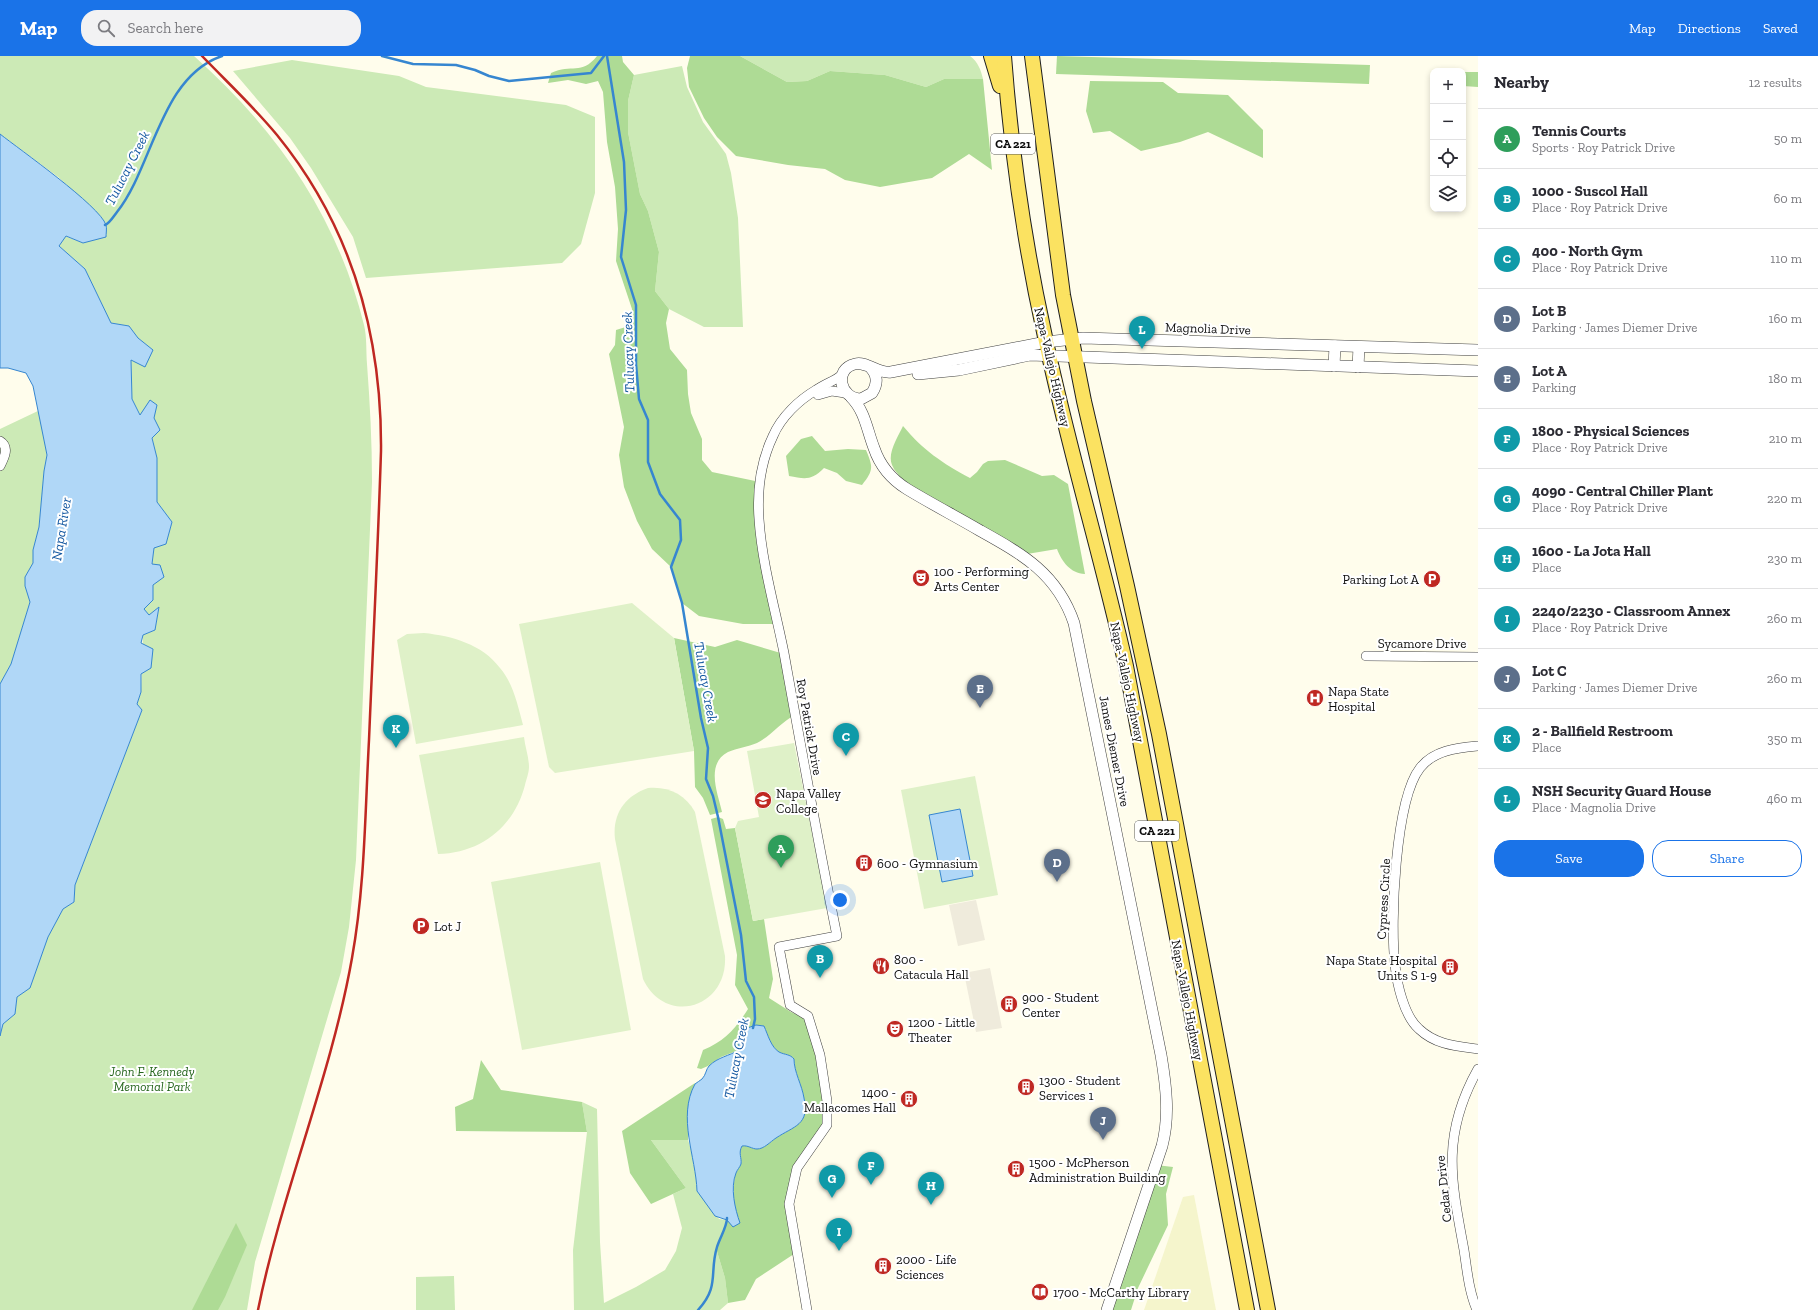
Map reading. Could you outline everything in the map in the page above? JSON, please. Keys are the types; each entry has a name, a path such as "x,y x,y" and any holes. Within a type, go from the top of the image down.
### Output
{"main road":[{"path":"991,56 1011,129"},
{"name":"Napa-Vallejo Highway","path":"1004,56 1021,208 1046,342 1092,534 1109,591 1126,666 1247,1310"},
{"name":"Napa-Vallejo Highway","path":"1032,56 1062,287 1084,401 1158,727 1268,1310"}],"street":[{"path":"1037,98 1038,56"},
{"name":"Magnolia Drive","path":"842,375 848,367 854,364 862,364 879,372 891,372 1046,342 1073,339 1128,339 1478,350"},
{"path":"1127,358 1128,339"},
{"path":"1334,366 1335,346"},
{"path":"1358,367 1359,347"},
{"path":"842,375 841,384 848,395 861,399 886,380 909,375 958,370 1030,355 1478,371"},
{"path":"870,367 875,375 874,390"},
{"name":"Roy Patrick Drive","path":"807,1310 789,1204 797,1168 827,1125 827,1101 820,1055 808,1016 790,1005 779,947 837,936 782,642 764,562 759,518 760,482 769,444 783,419 816,390 828,385 842,375"},
{"name":"James Diemer Drive","path":"868,428 868,400 874,390"},
{"name":"Roy Patrick Drive","path":"803,400 828,392 848,395"},
{"name":"James Diemer Drive","path":"848,395 862,411 876,454 886,472 907,489 1008,546 1030,561 1054,584 1066,604 1074,623 1160,1048 1167,1097 1166,1128 1162,1146 1107,1310"},
{"path":"0,441 3,442 5,449 5,457 0,466"},
{"name":"Sycamore Drive","path":"1366,656 1478,657"},
{"name":"Cypress Circle","path":"1478,746 1454,748 1435,755 1420,767 1411,786 1404,810 1398,844 1393,936 1395,966 1400,993 1418,1028 1437,1042 1478,1049"},
{"name":"Cedar Drive","path":"1477,1310 1460,1232 1451,1164 1458,1110 1478,1070"}],"green space":[{"name":"John F. Kennedy Memorial Park","path":"0,56 194,56 224,84 252,114 300,177 320,211 338,247 352,285 365,330 371,423 372,482 356,860 349,927 341,972 255,1262 247,1310 0,1310 0,1036 3,1024 15,1014 17,997 30,987 48,937 63,909 74,902 75,885 142,710 137,704 141,692 143,635 155,630 159,608 149,615 144,609 153,600 152,565 154,547 166,543 172,522 157,502 157,458 152,437 132,399 131,359 153,350 138,338 129,326 111,323 85,269 59,246 65,236 83,243 107,225 100,216 58,177 0,134"},
{"path":"597,56 622,56 623,62 634,75 628,101 628,132 640,194 648,211 659,252 655,291 669,309 666,323 670,349 687,370 688,394 691,413 702,439 702,460 712,472 760,482 759,518 778,624 743,624 699,616 682,603 671,567 652,549 637,521 624,487 619,455 624,427 609,354 615,345 616,330 629,326 632,309 616,261 618,229 615,187 607,142 603,92 598,81 586,84 568,80 548,83 551,73 558,70 581,68 586,66"},
{"path":"690,56 740,56 787,82 807,81 830,71 885,75 926,87 944,79 983,79 992,170 969,154 932,178 880,187 845,180 825,169 788,165 736,156 717,137 704,118 689,87 687,68"},
{"path":"740,56 970,56 979,66 983,79 944,79 926,87 885,75 830,71 807,81 787,82"},
{"path":"1057,56 1370,65 1369,84 1056,74"},
{"path":"292,60 399,76 426,87 566,105 595,117 595,193 581,244 562,263 366,278 353,237 311,168 290,138 233,71"},
{"path":"682,66 687,87 703,122 726,154 731,173 738,218 743,327 704,327 669,309 655,291 659,252 648,211 640,194 628,132 628,101 634,75"},
{"path":"1466,72 1478,72 1478,87 1466,86"},
{"path":"1090,81 1163,82 1178,93 1228,95 1263,130 1263,158 1208,132 1180,142 1141,151 1110,131 1093,133 1086,111"},
{"path":"40,410 47,455 44,471 39,527 33,550 33,563 25,577 25,586 30,602 11,664 0,684 0,429"},
{"path":"903,426 910,435 926,449 951,467 970,478 983,464 988,461 1005,460 1042,476 1054,475 1068,484 1085,574 1075,572 1067,566 1057,549 1021,555 901,485 899,475 892,465 891,455"},
{"path":"812,436 825,451 848,449 866,450 871,468 869,476 862,485 846,481 837,473 824,468 808,478 789,476 786,456 801,439"},
{"path":"632,603 674,638 694,751 555,773 549,767 519,624"},
{"path":"424,633 456,639 475,647 493,660 505,674 512,688 523,725 416,744 397,640 407,634"},
{"path":"674,638 715,647 737,640 784,654 795,715 757,743 735,749 721,757 717,764 715,780 722,812 710,815 703,798 695,787 694,751"},
{"path":"524,737 529,769 520,800 513,813 494,835 482,843 468,849 438,854 419,755"},
{"path":"794,743 827,908 753,921 735,828 738,821 759,817 747,751"},
{"path":"975,776 998,895 924,909 901,790"},
{"path":"648,788 662,788 675,792 686,800 695,812 725,956 723,974 717,988 706,999 694,1005 680,1007 666,1003 653,994 643,979 615,839 615,830 618,814 622,807 633,796"},
{"path":"718,817 723,819 726,829 735,828 753,921 764,919 773,979 769,998 791,1012 804,1018 813,1030 827,1125 803,1159 791,1192 797,1252 756,1279 745,1300 728,1303 725,1278 716,1248 727,1220 739,1219 735,1210 734,1192 735,1175 741,1164 741,1148 742,1146 757,1149 765,1147 776,1138 799,1124 804,1114 805,1107 803,1093 795,1069 794,1059 791,1056 776,1050 764,1026 756,1025 739,1050 721,1057 701,1069 697,1068 703,1050 717,1043 729,1034 739,1023 748,1009 735,985 737,955 711,819"},
{"path":"600,862 631,1030 522,1050 491,882"},
{"path":"481,1060 501,1090 582,1102 587,1132 456,1131 455,1107 473,1099"},
{"path":"695,1083 688,1113 688,1140 651,1140 686,1188 651,1204 630,1173 622,1131"},
{"path":"582,1102 597,1109 600,1242 604,1303 665,1270 676,1251 682,1228 673,1194 686,1188 651,1140 688,1140 697,1171 697,1189 719,1219 727,1220 716,1248 725,1278 728,1303 720,1310 574,1310 573,1250 587,1132"},
{"path":"1156,1165 1173,1167 1166,1194 1168,1225 1138,1288 1131,1310 1107,1310"},
{"path":"1194,1195 1216,1310 1144,1310 1183,1197"},
{"path":"236,1223 247,1245 225,1297 218,1310 192,1310"},
{"path":"454,1276 455,1310 416,1310 416,1277"}],"shaded area":[{"path":"976,900 985,940 958,946 949,905"},
{"path":"990,968 1002,1028 976,1032 964,973"}],"water":[{"name":"Napa River","path":"0,134 75,192 101,216 106,225 106,237 83,243 66,236 59,246 85,269 111,323 129,326 138,338 153,350 145,367 131,360 132,399 140,415 150,400 157,405 154,418 160,430 152,438 157,458 157,502 172,522 166,544 154,548 152,564 160,565 164,577 153,585 153,600 144,609 149,615 159,607 155,630 143,635 141,643 153,649 151,668 141,674 141,692 137,704 142,710 75,885 74,902 63,909 48,937 30,988 17,997 15,1014 3,1024 0,1036 0,684 11,664 30,602 25,586 25,577 33,563 33,550 39,527 44,471 47,455 33,386 26,373 8,368 0,368"},
{"path":"960,809 973,876 942,882 929,815"},
{"path":"756,1025 764,1026 776,1050 791,1056 794,1059 795,1069 804,1098 805,1114 799,1124 762,1148 757,1149 742,1146 740,1151 741,1164 736,1173 733,1185 736,1211 740,1223 733,1227 727,1220 715,1216 697,1191 687,1123 688,1110 690,1097 695,1084 701,1080 709,1066 739,1050 741,1033"}],"waterway":[{"name":"Tulucay Creek","path":"105,225 111,220 129,193 140,172 160,125 171,103 184,83 201,67 222,56"},
{"name":"Tulucay Creek","path":"382,56 413,64 456,65 509,81 591,73 604,56"},
{"name":"Tulucay Creek","path":"607,56 624,162 626,210 621,257 636,305 636,364 639,399 648,420 648,462 660,494 680,520 681,540 671,567 682,603 701,718 708,748 706,779 713,796 718,817 741,935 746,981 754,997 755,1019 753,1028"},
{"name":"Tulucay Creek","path":"698,1310 705,1301 712,1286 715,1256 727,1218"}],"railway":[{"path":"202,56 277,135 303,170 325,206 343,244 357,284 368,324 376,365 380,408 381,451 377,559 364,849 360,904 352,958 332,1046 280,1222 258,1310"}],"place":[{"name":"NSH Security Guard House","path":"1142,349"},
{"name":"100 - Performing Arts Center","path":"921,578"},
{"name":"Parking Lot A","path":"1432,579"},
{"name":"Napa State Hospital","path":"1315,698"},
{"name":"Lot A","path":"980,708"},
{"name":"2 - Ballfield Restroom","path":"396,748"},
{"name":"400 - North Gym","path":"846,756"},
{"name":"Napa Valley College","path":"763,800"},
{"name":"600 - Gymnasium","path":"864,863"},
{"name":"Tennis Courts","path":"781,868"},
{"name":"Lot B","path":"1057,882"},
{"name":"Lot J","path":"421,926"},
{"name":"800 - Catacula Hall","path":"881,966"},
{"name":"Napa State Hospital Units S 1-9","path":"1450,967"},
{"name":"1000 - Suscol Hall","path":"820,978"},
{"name":"900 - Student Center","path":"1009,1004"},
{"name":"1200 - Little Theater","path":"895,1029"},
{"name":"1300 - Student Services 1","path":"1026,1087"},
{"name":"1400 - Mallacomes Hall","path":"909,1099"},
{"name":"Lot C","path":"1103,1140"},
{"name":"1500 - McPherson Administration Building","path":"1016,1169"},
{"name":"1800 - Physical Sciences","path":"871,1185"},
{"name":"4090 - Central Chiller Plant","path":"832,1198"},
{"name":"1600 - La Jota Hall","path":"931,1205"},
{"name":"2240/2230 - Classroom Annex","path":"839,1251"},
{"name":"2000 - Life Sciences","path":"883,1266"},
{"name":"1700 - McCarthy Library","path":"1040,1292"}]}
